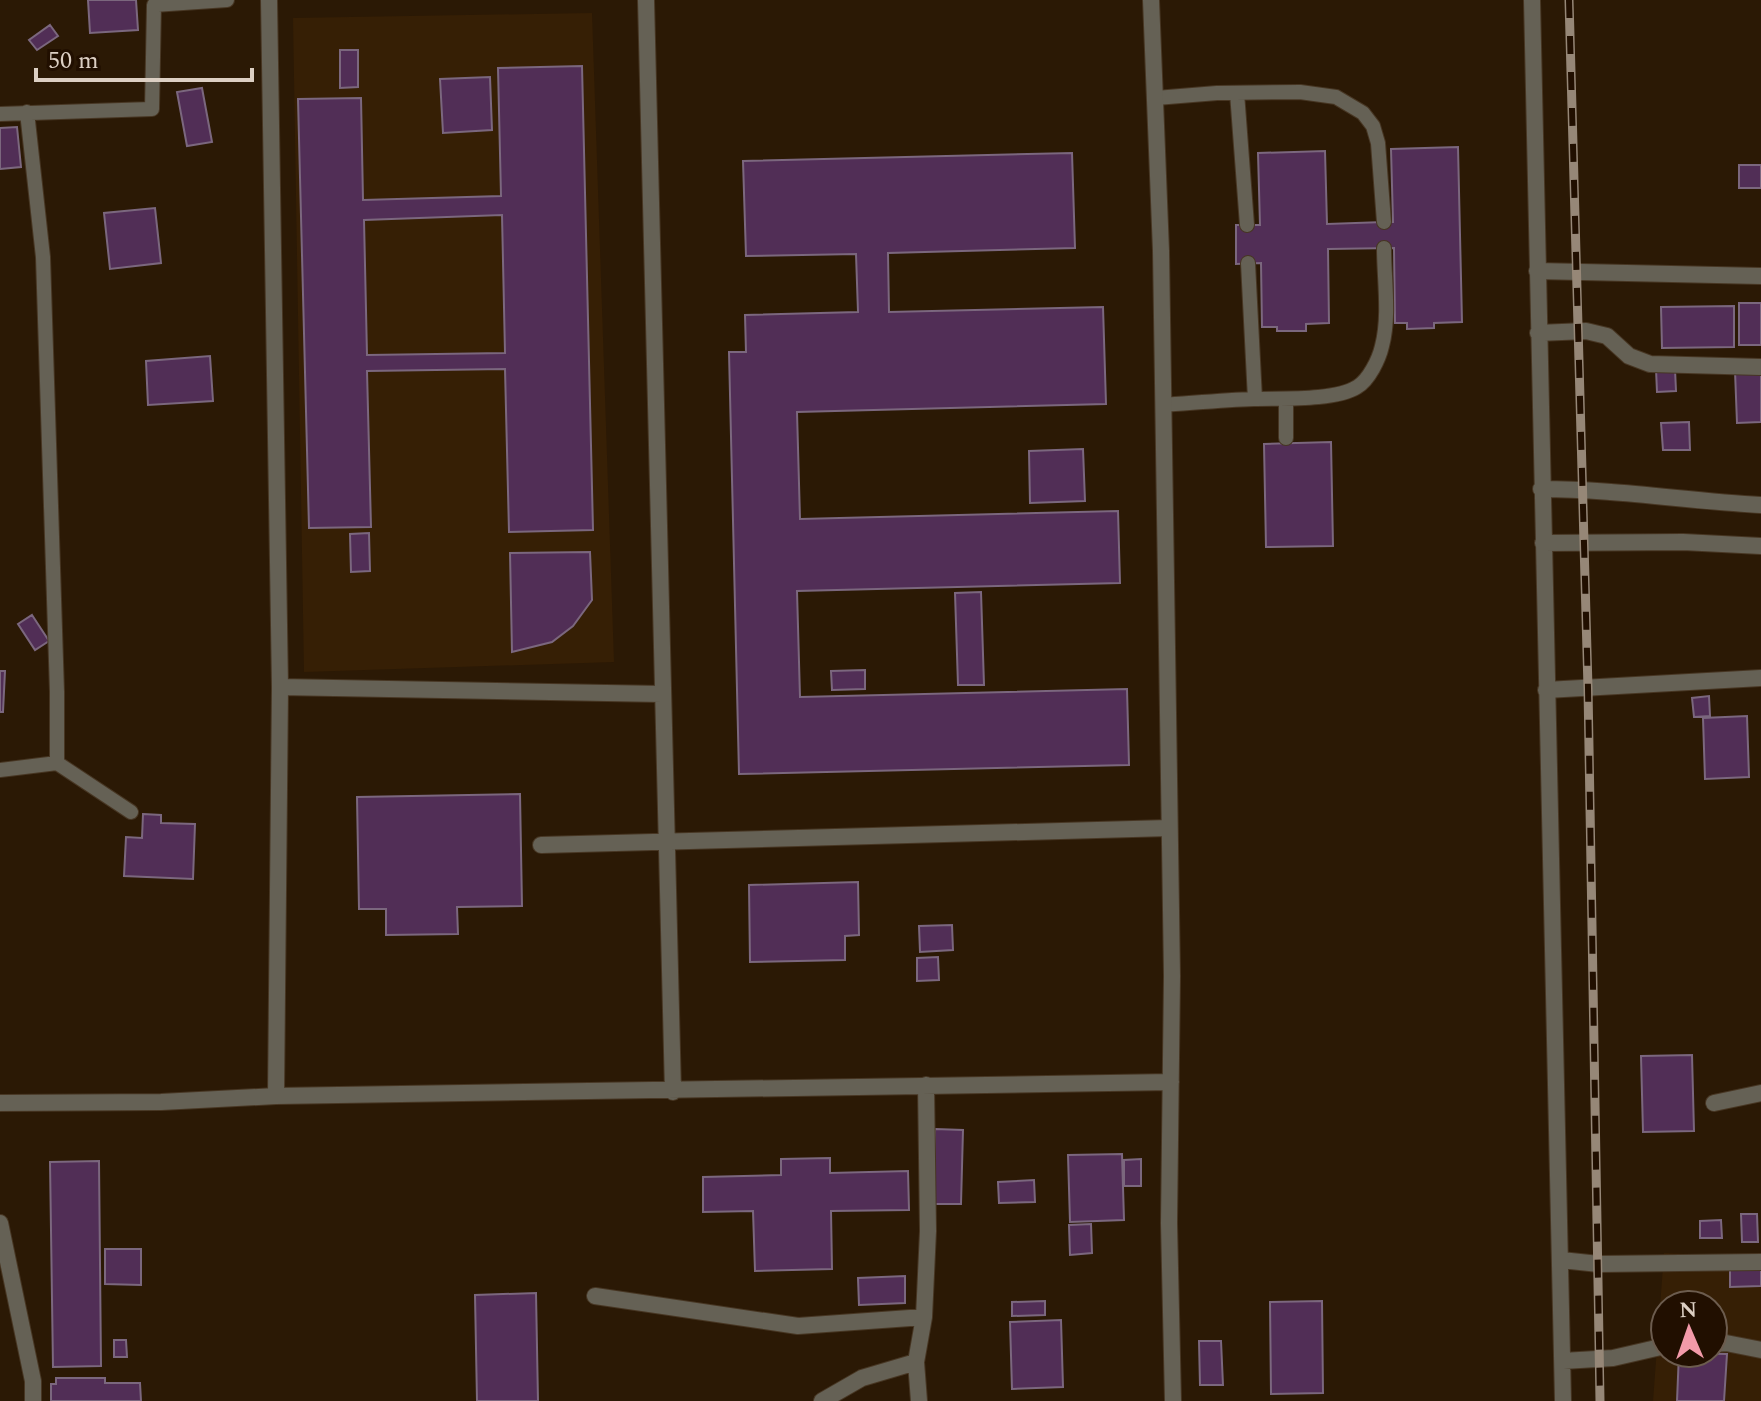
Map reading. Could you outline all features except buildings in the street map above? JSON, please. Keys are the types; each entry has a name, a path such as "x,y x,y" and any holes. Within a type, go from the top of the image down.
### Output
{"street":[{"path":"269,0 280,687 276,1096"},
{"path":"646,0 673,1092"},
{"path":"1151,0 1163,405 1173,1401"},
{"path":"1532,0 1563,1401"},
{"path":"1537,271 1761,276"},
{"path":"1538,333 1586,331 1607,336 1629,356 1650,364 1761,367"},
{"path":"1541,489 1583,489 1678,500 1761,505"},
{"path":"1543,543 1683,542 1761,546"},
{"path":"1546,690 1761,678"},
{"path":"280,687 662,694"},
{"path":"541,845 1169,828"},
{"path":"0,1103 1171,1082"},
{"path":"919,1401 916,1362 924,1317 928,1231 926,1085"},
{"path":"1714,1103 1761,1093"},
{"path":"0,1223 33,1381 33,1401"},
{"path":"1561,1260 1599,1264 1761,1262"},
{"path":"595,1296 798,1326 924,1317"},
{"path":"1729,1344 1761,1350"},
{"path":"1563,1361 1613,1358 1649,1350"},
{"path":"822,1401 862,1378 916,1362"}],"lane":[{"path":"0,114 152,109 154,5 227,0"},
{"path":"1156,98 1300,92 1336,97 1363,113 1373,126 1378,143 1384,222"},
{"path":"1237,93 1247,225"},
{"path":"27,112 43,257 57,763"},
{"path":"1163,405 1286,400 1357,387 1367,377 1382,347 1385,326 1384,248"},
{"path":"1248,263 1255,399"},
{"path":"1286,400 1286,438"},
{"path":"0,770 57,763 131,812"}],"shaded area":[{"path":"592,13 614,662 304,672 293,18"},
{"path":"1664,1253 1761,1257 1761,1401 1653,1401 1655,1369 1729,1369 1729,1289 1661,1289"}],"railway":[{"path":"1569,0 1588,688 1600,1401"}]}
